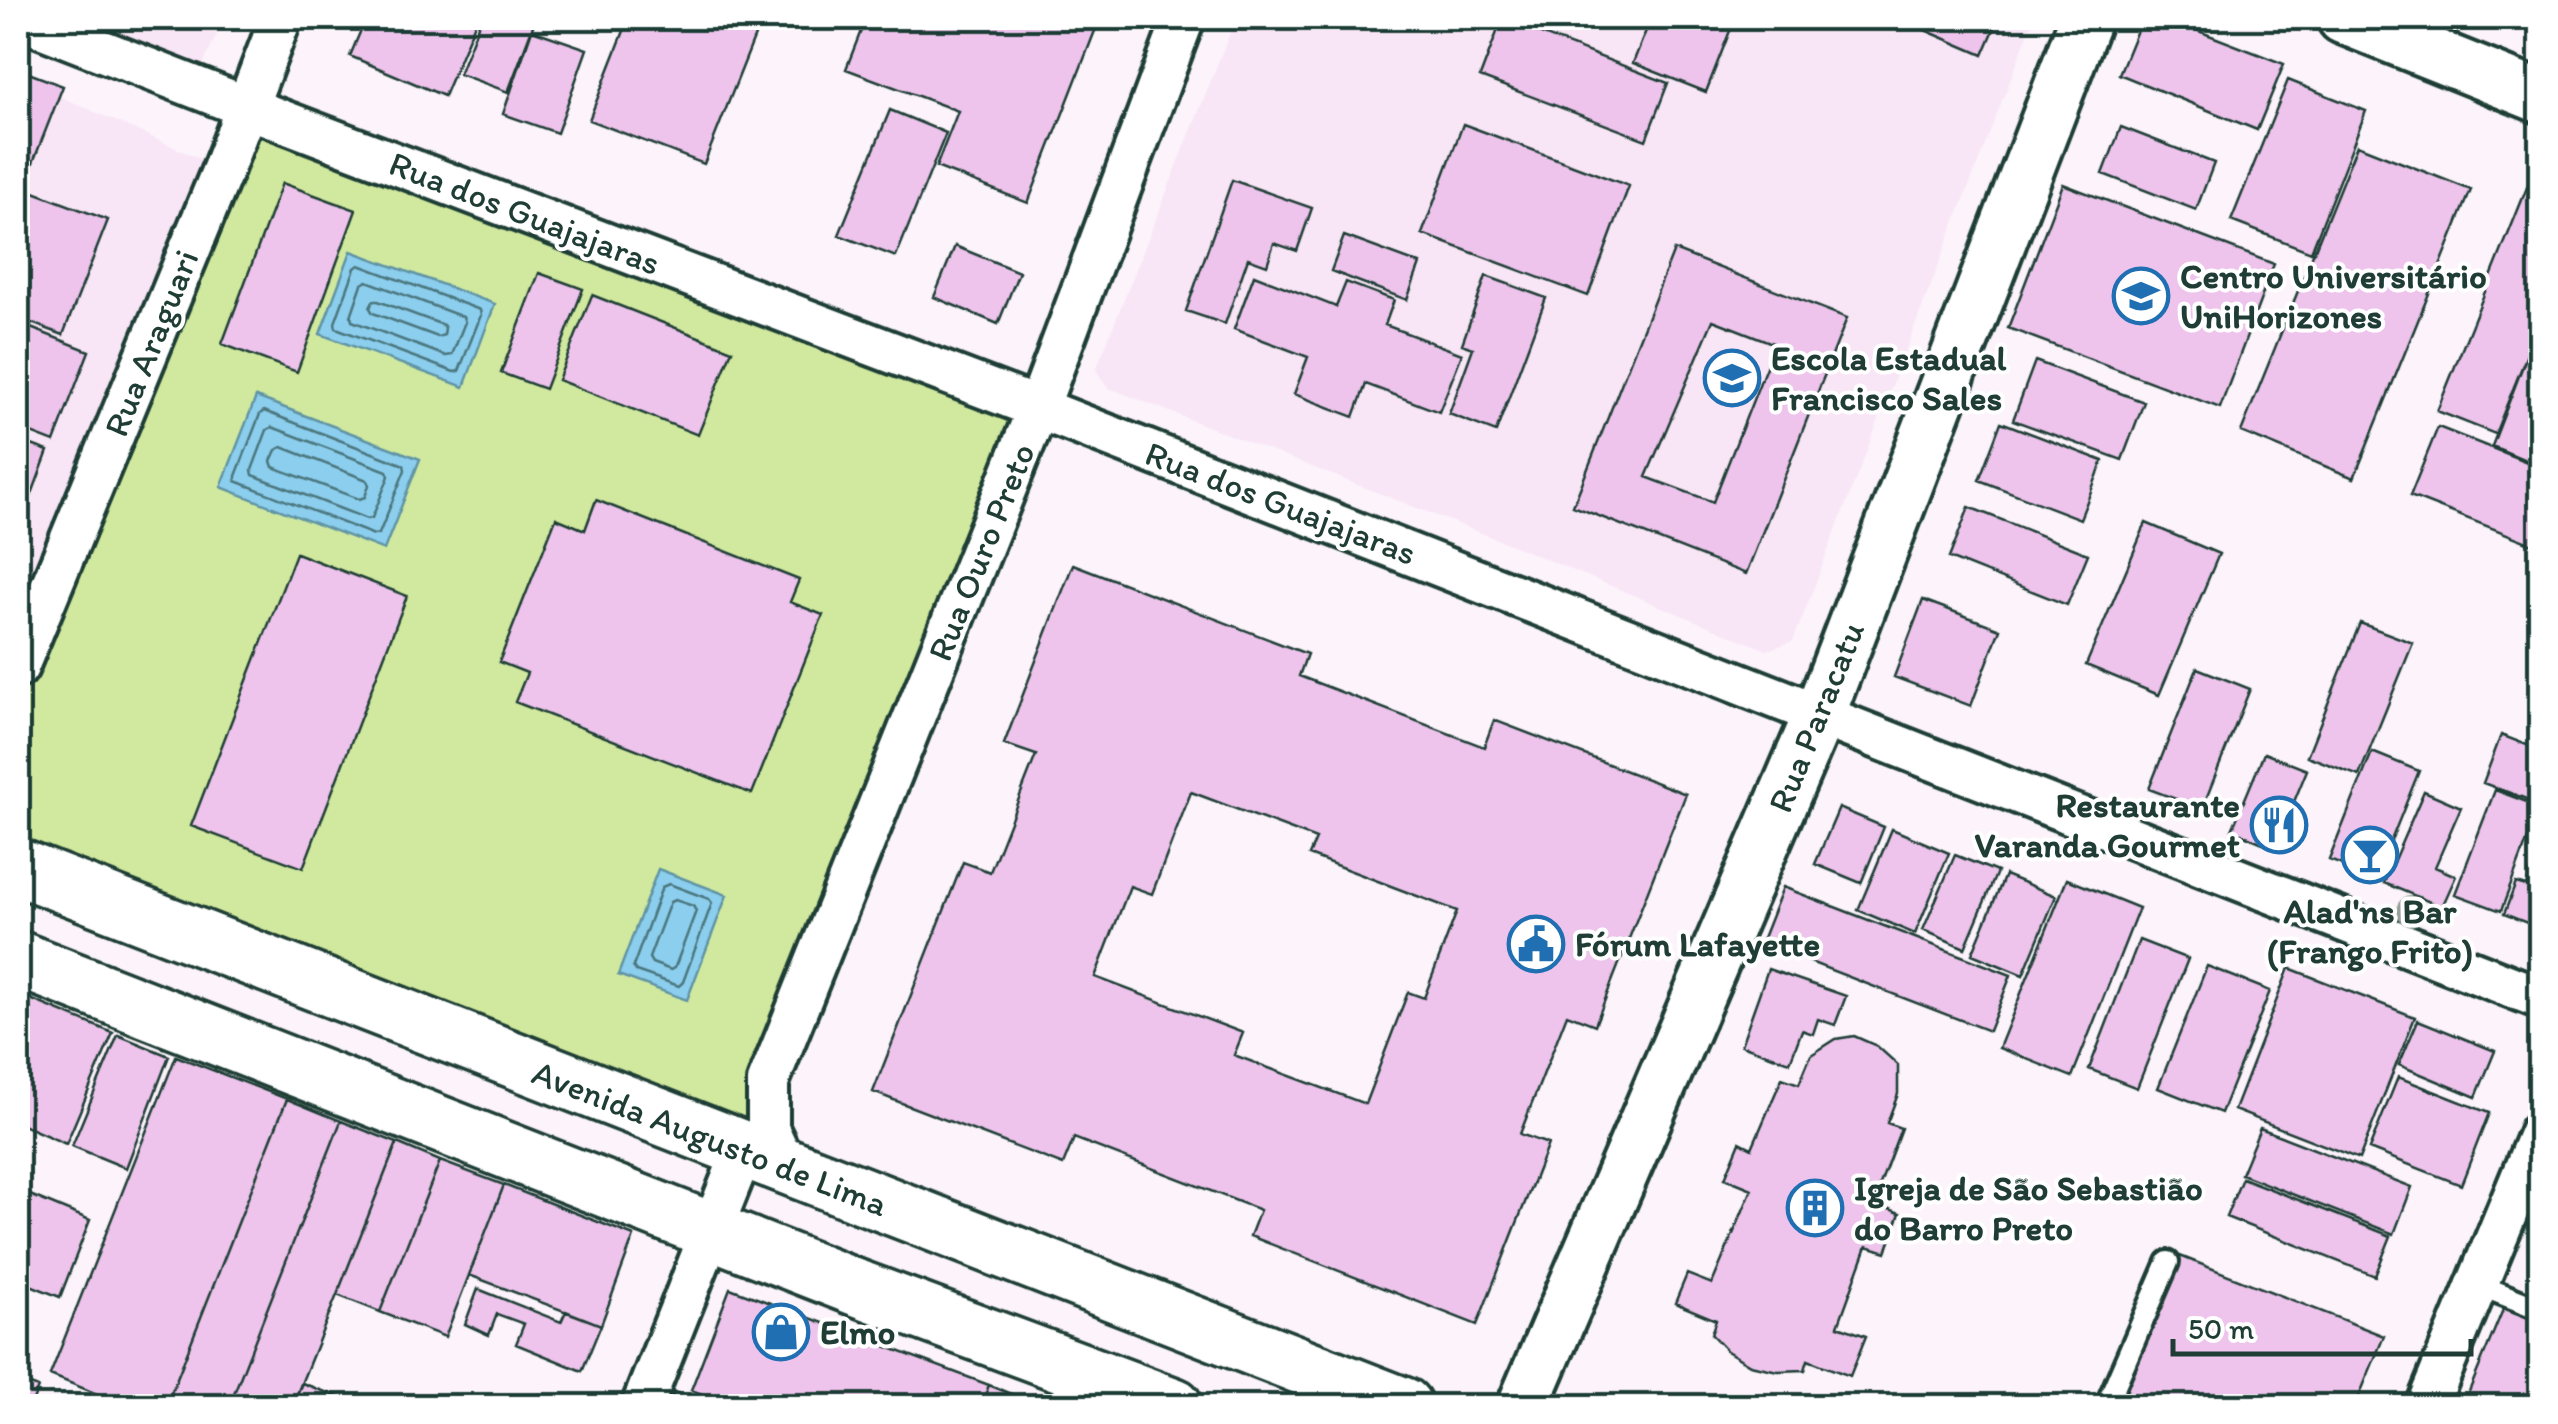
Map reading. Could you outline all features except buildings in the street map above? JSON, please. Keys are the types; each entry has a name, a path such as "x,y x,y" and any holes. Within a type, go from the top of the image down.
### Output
{"main road":[{"name":"Avenida Augusto de Lima","path":"18,866 1404,1406"},
{"path":"18,959 712,1232 1174,1406"}],"street":[{"name":"Rua dos Guajajaras","path":"18,18 1038,408 2540,998"},
{"name":"Rua Araguari","path":"18,667 282,18"},
{"name":"Rua Ouro Preto","path":"768,1082 734,1116 743,1150 768,1128 768,1082 1038,408 1184,18"},
{"name":"Rua Paracatu","path":"1523,1406 1819,715 2086,18"},
{"path":"2343,18 2540,98"},
{"path":"2427,1406 2540,1132"},
{"path":"642,1406 743,1150"}],"lane":[{"path":"2106,1406 2168,1262"},
{"path":"2479,1284 2540,1309"}],"shaded area":[{"path":"52,18 224,18 197,78"},
{"path":"1236,18 2034,18 1793,641 1767,650 1507,543 1107,387 1096,370"},
{"path":"18,78 223,169 18,667"}],"green space":[{"path":"246,107 1038,408 743,1151 18,867 18,667"}],"water":[{"path":"351,251 495,304 464,387 320,334"},
{"path":"256,397 420,459 384,550 221,487"},
{"path":"658,869 727,895 687,1000 618,975"}],"place":[{"name":"Centro Universitário UniHorizones","path":"2141,296"},
{"name":"Escola Estadual Francisco Sales","path":"1732,378"},
{"name":"Restaurante Varanda Gourmet","path":"2279,825"},
{"name":"Alad'ns Bar (Frango Frito)","path":"2370,855"},
{"name":"Fórum Lafayette","path":"1536,944"},
{"name":"Igreja de São Sebastião do Barro Preto","path":"1815,1208"},
{"name":"Elmo","path":"781,1332"}]}
